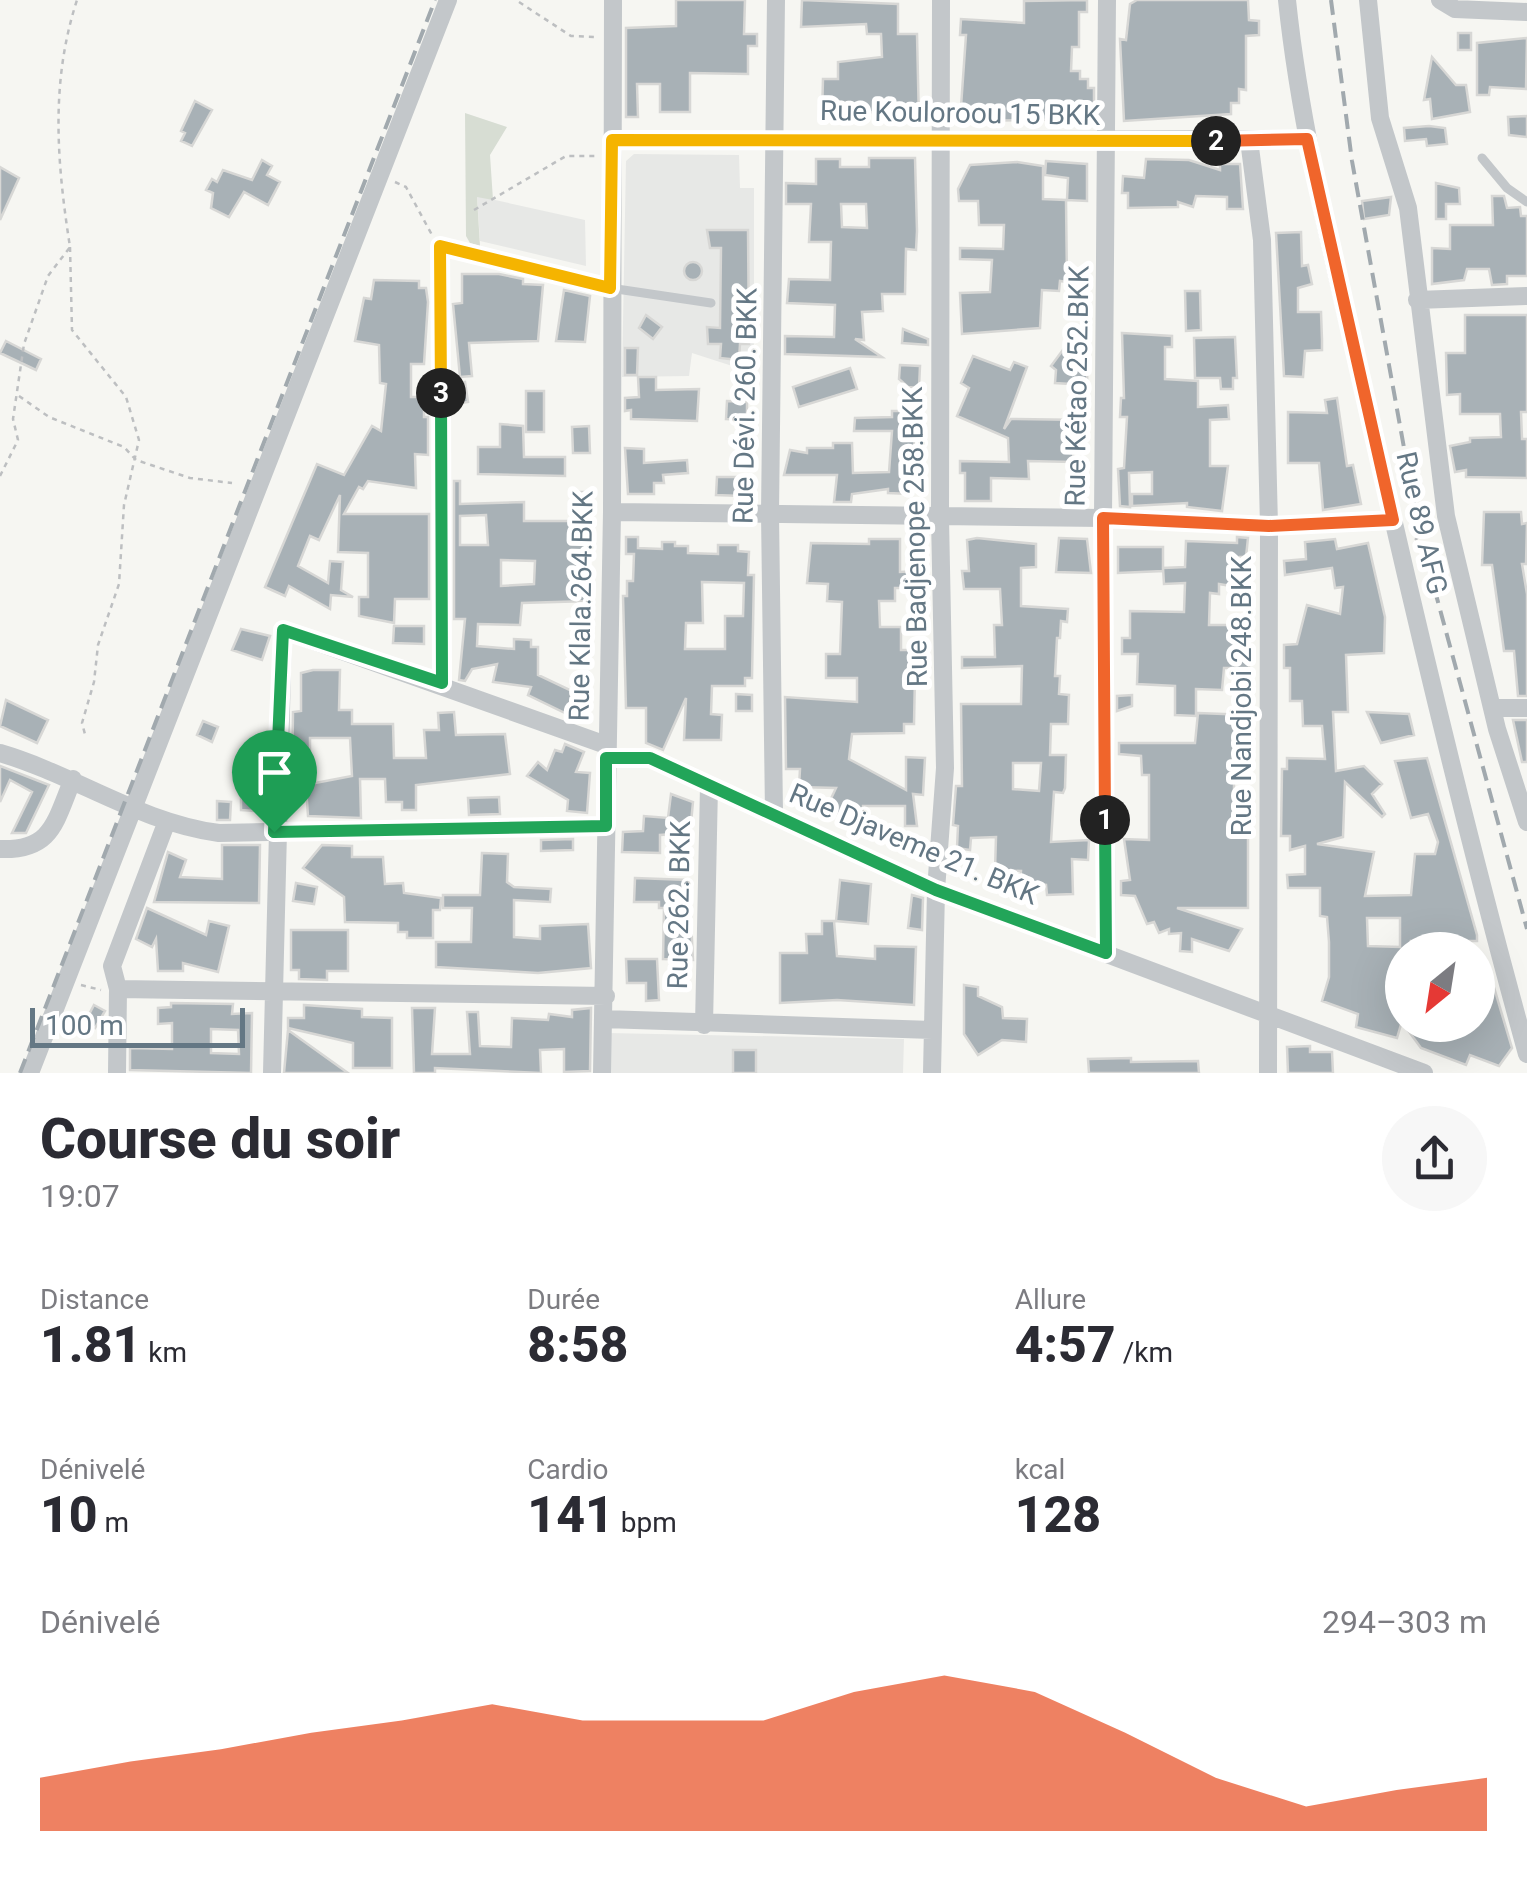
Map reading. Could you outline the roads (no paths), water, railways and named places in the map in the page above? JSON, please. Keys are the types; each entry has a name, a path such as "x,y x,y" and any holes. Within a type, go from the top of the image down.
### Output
{"street":[{"path":"30,1073 448,0"},
{"name":"Rue Klala.264.BKK","path":"602,1073 612,512 613,0"},
{"name":"Rue Dévi. 260. BKK","path":"774,813 770,514 778,138 776,0"},
{"name":"Rue Badjenope 258.BKK","path":"932,1073 936,890 945,768 940,518 941,0"},
{"name":"Rue Kétao 252.BKK","path":"1106,953 1103,518 1108,0"},
{"name":"Rue 89 AFG","path":"1286,0 1307,139 1393,520 1453,780 1527,1054"},
{"path":"1368,0 1380,118 1408,208 1446,516 1492,708 1527,822"},
{"path":"1440,0 1455,9 1527,12"},
{"name":"Rue Kouloroou 15 BKK","path":"612,148 778,138 1108,143 1307,139"},
{"name":"Rue Nandjobi 248.BKK","path":"1249,140 1262,240 1269,526 1268,1073"},
{"path":"442,683 440,246 610,288"},
{"path":"1417,300 1527,296"},
{"path":"612,512 1103,518 1269,526 1393,520"},
{"name":"Rue Djaveme 21. BKK","path":"274,832 283,630 442,683 606,751 650,758 936,890 1424,1073"},
{"path":"1492,708 1527,708"},
{"path":"0,753 73,779 168,822 220,832 606,826"},
{"path":"0,849 27,850 48,836 73,779"},
{"name":"Rue 262. BKK","path":"704,1025 709,786"},
{"path":"117,1073 109,990 112,966 168,822"},
{"path":"272,1073 274,832"},
{"path":"109,990 606,996"},
{"name":"Rue 262. BKK","path":"604,1019 932,1030"}],"lane":[{"path":"1482,158 1507,188 1527,202"},
{"path":"610,288 711,303"}],"railway":[{"path":"20,1073 435,0"},
{"path":"1331,0 1352,161 1420,536 1527,929"}]}
